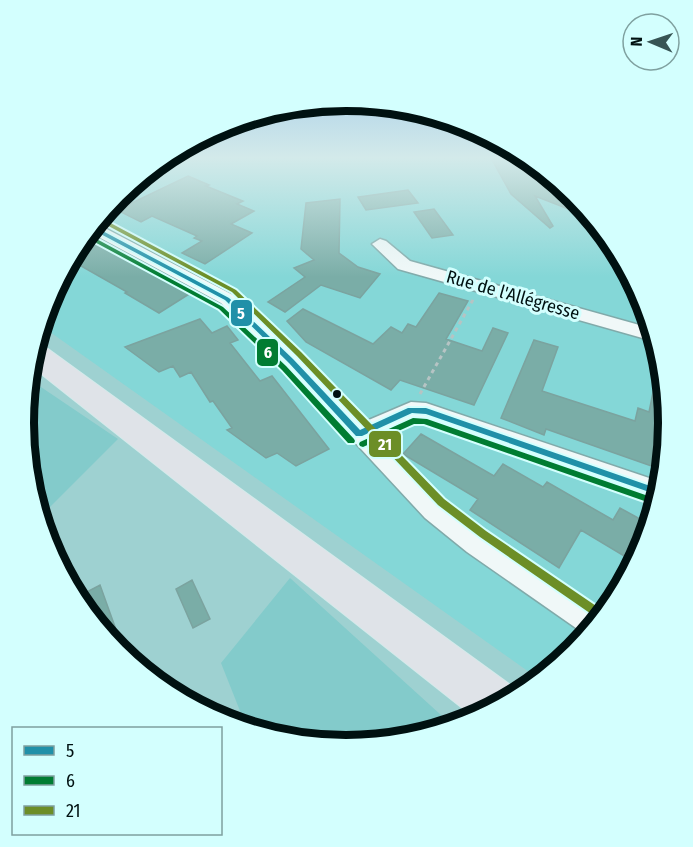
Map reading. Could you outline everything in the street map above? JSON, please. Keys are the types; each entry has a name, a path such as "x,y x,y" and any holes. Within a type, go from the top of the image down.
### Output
{"main road":[{"path":"41,358 490,700"}],"street":[{"path":"101,232 227,299 291,361 434,510 477,543 589,619"},
{"name":"Rue de l'Allégresse","path":"380,244 404,265 645,333"},
{"path":"359,434 411,410 441,415 652,490"}],"path":[{"path":"411,410 481,287"}],"shaded area":[{"path":"132,198 561,198 581,218 617,268 642,323 653,363 658,403 656,464 642,524 617,580 581,629 532,674 49,331 58,304 76,267 99,234"},
{"path":"37,384 118,439 49,508 45,504 40,484 35,444"},
{"path":"290,578 446,719 407,730 346,736 306,733 266,725 243,718 221,663"}],"building":[{"path":"143,198 234,198 243,201 237,204 254,211 231,224 252,233 205,264 182,253 202,241 194,238 197,236 152,216 141,222 119,211"},
{"path":"358,198 414,198 418,203 366,210"},
{"path":"515,198 536,198 553,226 550,228"},
{"path":"539,198 561,198 575,212"},
{"path":"340,199 339,253 358,267 380,274 360,298 321,285 285,312 268,302 305,277 294,268 314,260 301,249 306,203"},
{"path":"434,209 453,235 432,238 414,212"},
{"path":"100,240 194,291 159,313 78,264 91,245"},
{"path":"439,293 468,301 446,339 482,351 493,328 508,333 474,405 400,380 391,390 306,342 287,321 303,309 373,344 391,327 402,333 408,324 416,327"},
{"path":"200,319 212,333 227,326 238,340 230,343 260,381 272,376 329,449 296,466 277,453 266,458 227,430 232,428 213,401 210,402 191,372 180,377 173,366 159,372 125,347"},
{"path":"534,340 558,347 542,391 635,421 638,408 649,412 656,380 658,444 655,467 546,429 544,435 501,418"},
{"path":"421,434 494,476 503,464 543,487 547,482 613,520 620,508 643,521 627,558 581,530 559,568 470,510 478,499 403,454"},
{"path":"192,580 210,619 193,628 176,589"},
{"path":"100,585 118,636 99,613 85,593"}],"transit line":[{"name":"21","path":"108,223 234,291 299,354 441,502 483,534 596,611"},
{"name":"5","path":"101,232 227,299 291,361 359,434"},
{"name":"6","path":"95,240 221,308 284,368 351,441"},
{"name":"5","path":"359,434 411,410 426,411 652,490"},
{"name":"6","path":"363,444 413,421 424,421 649,500"}]}
